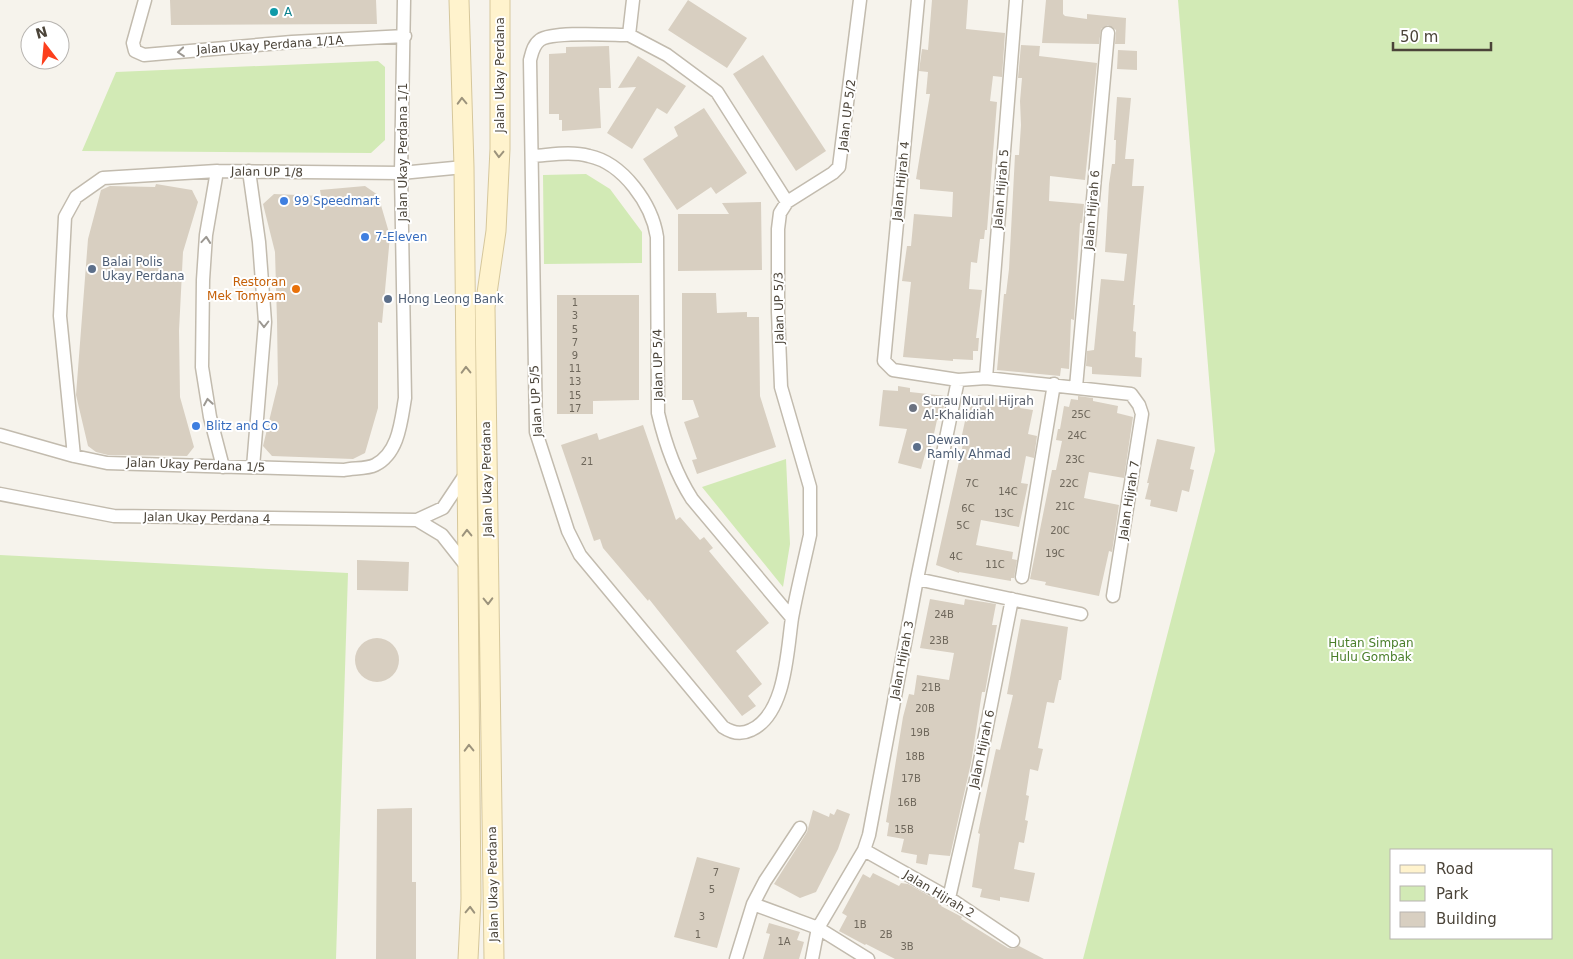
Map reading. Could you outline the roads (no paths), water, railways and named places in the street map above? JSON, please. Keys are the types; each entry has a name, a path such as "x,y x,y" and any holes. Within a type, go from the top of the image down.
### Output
{"street":[{"name":"Jalan Ukay Perdana 1/1A","path":"145,0 133,43 136,51 144,55 292,42 405,36"},
{"name":"Jalan Ukay Perdana 1/1","path":"391,452 399,429 406,398 401,173 405,36 404,0"},
{"name":"Jalan Ukay Perdana","path":"459,0 464,167 468,568 471,889 468,959"},
{"name":"Jalan Ukay Perdana","path":"494,959 485,307 496,222 500,149 500,0"},
{"path":"633,0 629,35 667,55 717,92 787,202"},
{"name":"Jalan UP 5/2","path":"787,202 833,173 839,167 860,0"},
{"name":"Jalan Hijrah 4","path":"918,0 884,361 893,370 958,380"},
{"name":"Jalan Hijrah 5","path":"986,378 1016,0"},
{"name":"Jalan Hijrah 6","path":"1076,387 1108,33"},
{"name":"Jalan UP 5/5","path":"629,35 553,36 540,40 533,49 530,60 536,432 568,531 580,555 723,727 733,733 747,732"},
{"name":"Jalan UP 5/4","path":"532,156 575,153 591,156 620,172 646,204 657,237 658,413 663,432 683,486 692,499 792,618"},
{"name":"Jalan UP 1/8","path":"74,456 60,316 65,218 76,197 103,178 217,171 401,173 464,167"},
{"path":"217,171 206,235 202,280 202,367 210,417 224,467"},
{"path":"249,171 259,242 265,322 253,467"},
{"name":"Jalan UP 5/3","path":"747,732 758,727 774,706 781,688 792,618 810,535 810,486 781,388 778,312 778,229 780,213 787,202"},
{"path":"958,380 986,378 1076,387"},
{"name":"Jalan Hijrah 3","path":"812,959 818,928 864,850 869,835 917,579 958,380"},
{"path":"1022,577 1054,384"},
{"name":"Jalan Hijrah 7","path":"1076,387 1131,394 1139,405 1142,414 1114,596"},
{"name":"Jalan Ukay Perdana 1/5","path":"0,435 74,456 107,463 344,470 375,465 391,452"},
{"name":"Jalan Ukay Perdana 4","path":"0,494 114,516 417,520 443,508 457,490 467,472"},
{"path":"417,520 442,535 468,568"},
{"path":"917,579 1081,614"},
{"name":"Jalan Hijrah 6","path":"949,898 978,771 1012,599"},
{"path":"736,959 753,904 765,881 800,828"},
{"name":"Jalan Hijrah 2","path":"864,850 949,898 1013,942"},
{"path":"753,904 818,928 868,959"}],"place":[{"name":"A","path":"274,12"},
{"name":"99 Speedmart","path":"284,201"},
{"name":"7-Eleven","path":"365,237"},
{"name":"Balai Polis Ukay Perdana","path":"92,269"},
{"name":"Restoran Mek Tomyam","path":"296,289"},
{"name":"Hong Leong Bank","path":"388,299"},
{"name":"Surau Nurul Hijrah Al-Khalidiah","path":"913,408"},
{"name":"Blitz and Co","path":"196,426"},
{"name":"Dewan Ramly Ahmad","path":"917,447"}],"park label":[{"name":"Hutan Simpan Hulu Gombak","path":"1371,650"}]}
